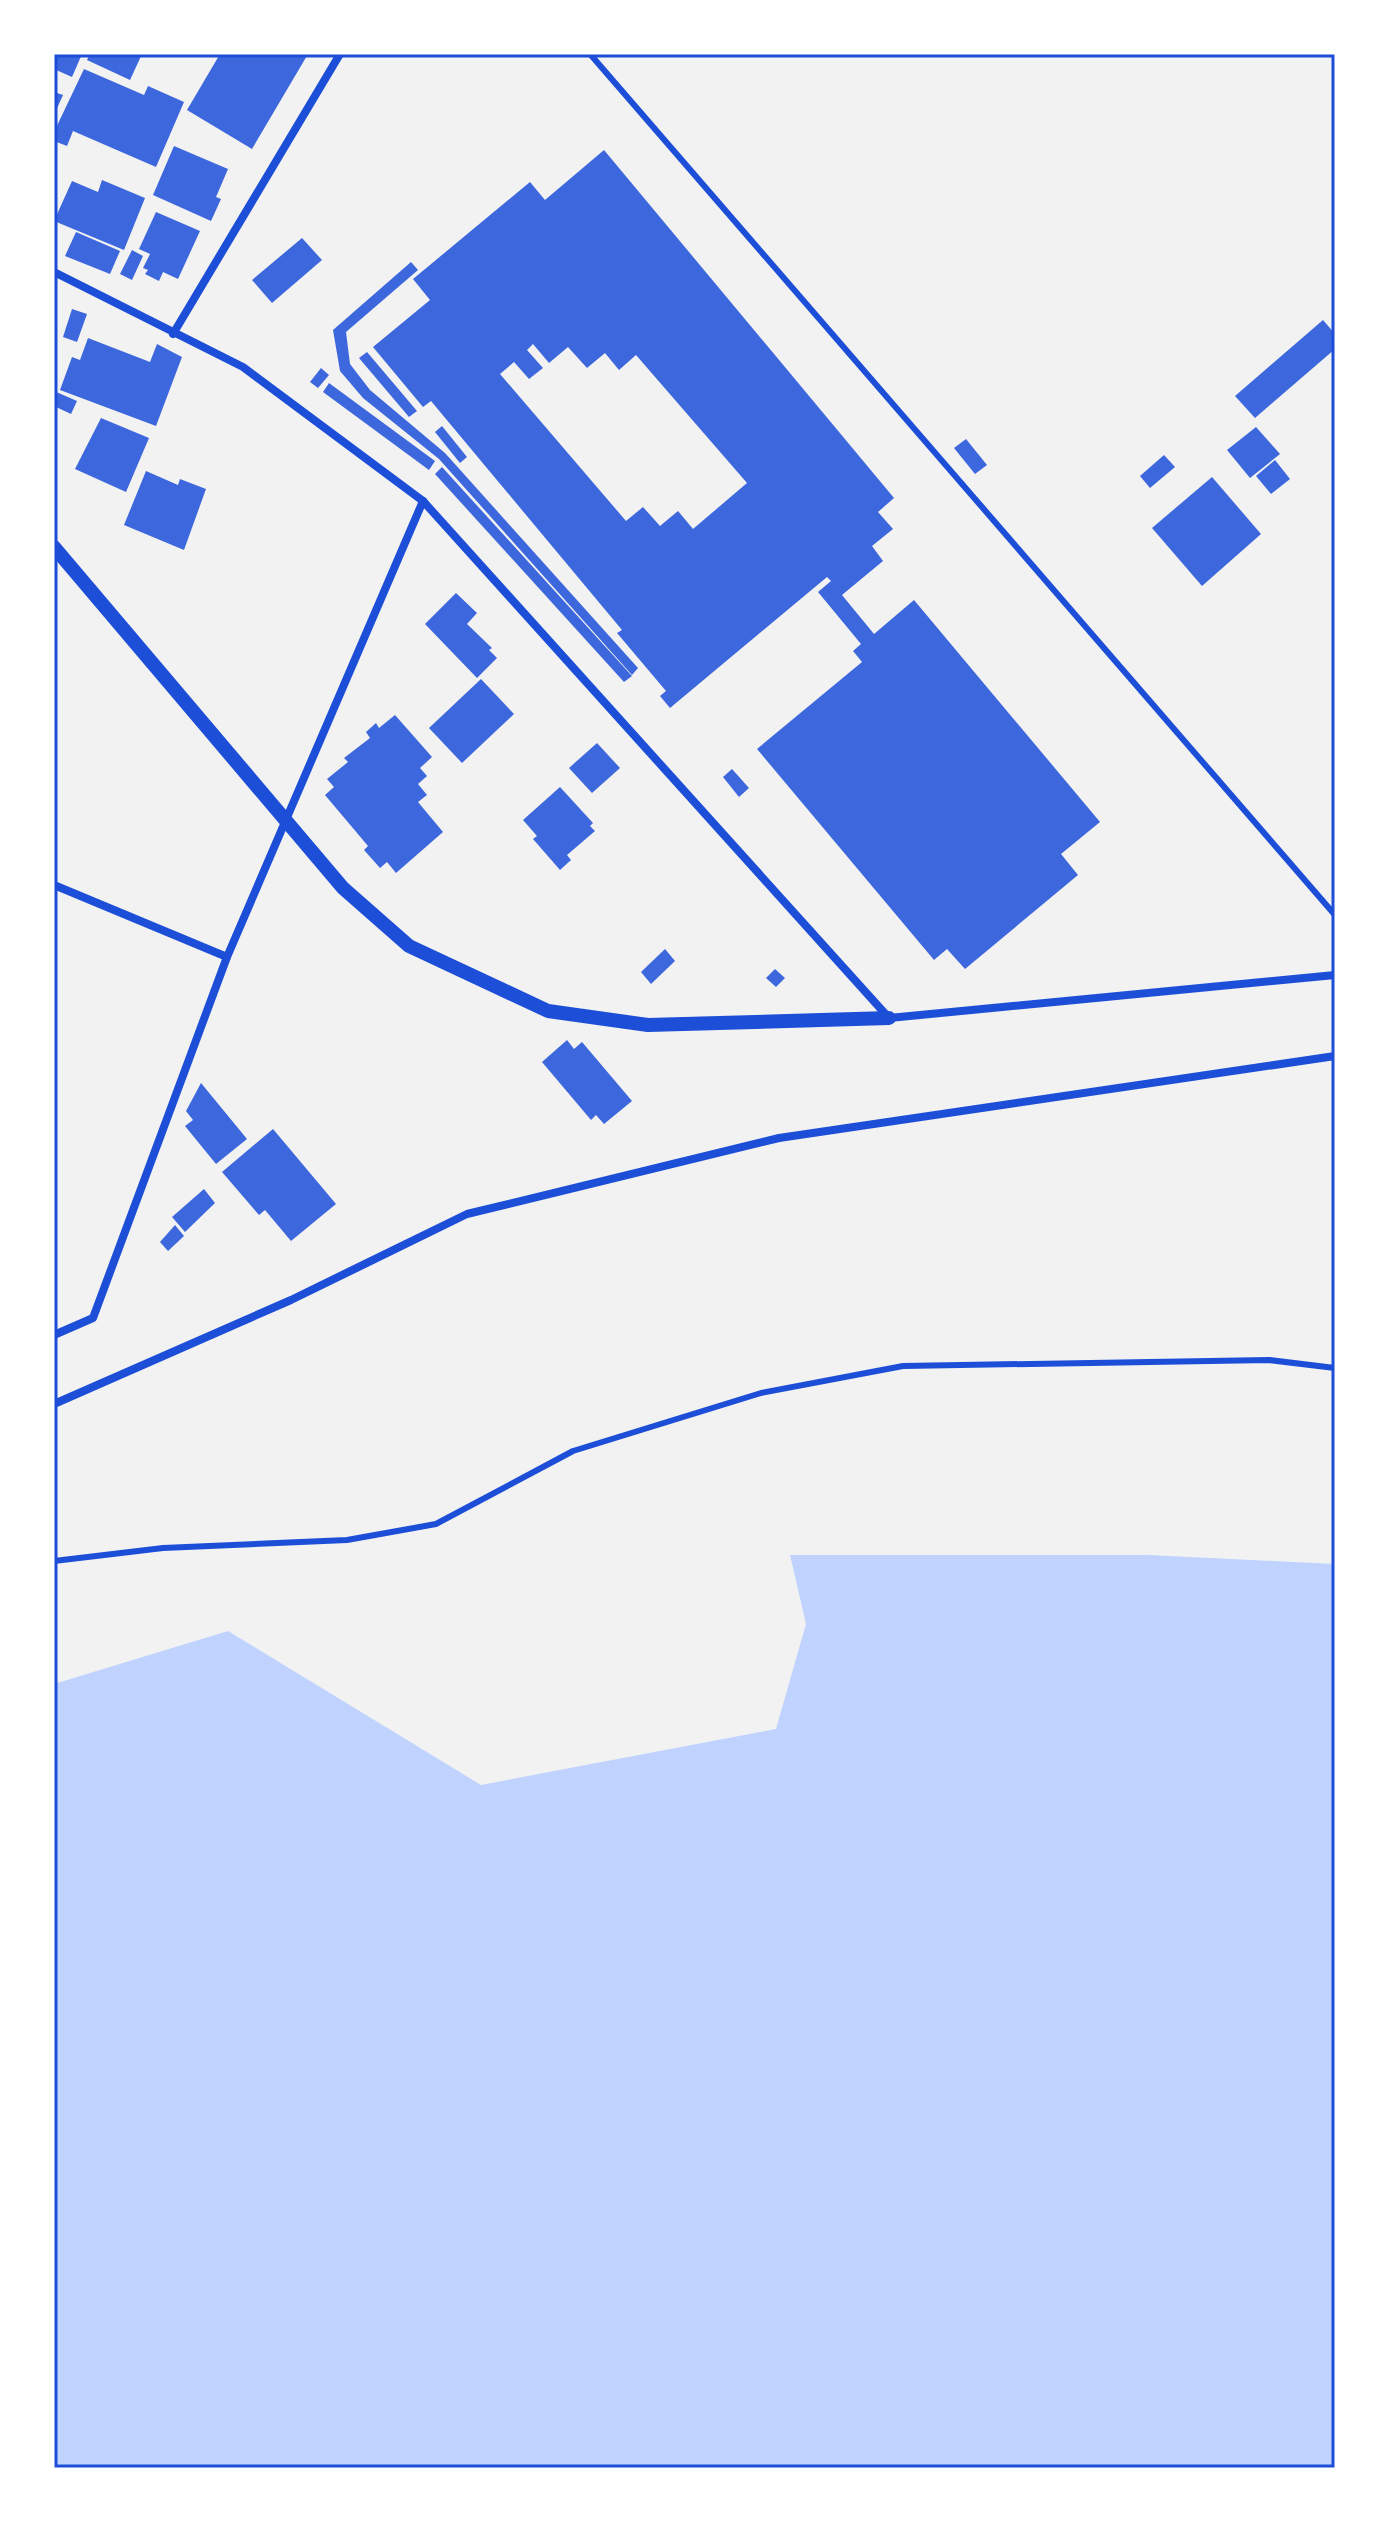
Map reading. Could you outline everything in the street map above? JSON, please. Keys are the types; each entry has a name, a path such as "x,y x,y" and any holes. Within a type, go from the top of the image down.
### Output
{"street":[{"path":"173,334 340,54"},
{"path":"54,272 243,367 423,501 889,1018"},
{"path":"54,1335 93,1318 227,957 423,501"},
{"path":"54,547 343,888 409,946 548,1011 648,1025 889,1018 1335,975"},
{"path":"54,885 227,957"},
{"path":"54,1404 291,1300 467,1214 779,1138 1335,1056"}],"lane":[{"path":"590,54 1335,915"},
{"path":"54,1561 163,1548 347,1540 436,1524 573,1451 761,1393 903,1366 1269,1360 1335,1368"}],"water":[{"path":"790,1555 1148,1555 1335,1564 1335,2468 54,2468 54,1684 228,1631 481,1785 776,1729 806,1624"}],"building":[{"path":"54,54 82,54 72,77 54,69"},
{"path":"90,54 142,54 130,80 87,60"},
{"path":"220,54 308,54 252,149 187,110"},
{"path":"84,69 144,95 148,86 184,102 156,167 73,131 67,146 54,141 54,132"},
{"path":"54,92 63,95 54,115"},
{"path":"174,146 228,169 216,197 221,199 211,221 153,195"},
{"path":"604,150 894,498 878,512 893,529 872,546 883,561 842,595 874,634 914,600 1100,822 1061,854 1078,875 965,969 947,949 934,960 757,749 862,662 853,651 861,644 818,592 831,581 827,577 670,708 660,696 666,691 617,633 622,630 431,401 423,407 373,347 430,300 413,279 530,182 545,200","holes":["533,344 549,363 568,347 587,368 605,353 619,370 636,355 747,483 693,529 678,511 660,526 643,507 626,521 500,374 514,362 529,379 543,368 527,350"]},
{"path":"102,180 145,198 124,250 54,221 72,181 98,192"},
{"path":"156,212 200,231 178,279 163,272 159,281 145,274 148,270 143,268 150,254 139,249"},
{"path":"76,232 120,251 110,274 65,256"},
{"path":"302,238 322,260 272,303 252,280"},
{"path":"132,250 143,256 132,280 120,274"},
{"path":"411,262 418,270 346,332 350,364 370,390 445,453 638,668 632,675 439,459 363,398 340,371 333,330"},
{"path":"72,309 87,314 77,342 63,337"},
{"path":"1323,320 1335,334 1335,349 1255,418 1235,396"},
{"path":"88,338 150,362 157,344 182,357 156,426 60,390 72,357 80,360"},
{"path":"367,352 417,411 409,417 359,358"},
{"path":"321,368 329,375 318,388 310,382"},
{"path":"329,383 435,461 429,470 323,392"},
{"path":"54,391 77,401 71,414 54,406"},
{"path":"101,418 149,438 126,492 75,469"},
{"path":"442,426 467,457 460,463 435,432"},
{"path":"1256,427 1280,454 1250,478 1227,450"},
{"path":"966,439 987,465 975,474 954,448"},
{"path":"1164,455 1175,467 1150,488 1140,476"},
{"path":"1275,460 1290,479 1271,494 1256,476"},
{"path":"442,467 632,676 624,682 435,474"},
{"path":"146,471 178,485 180,479 206,489 184,550 124,525"},
{"path":"1212,477 1261,534 1202,586 1152,528"},
{"path":"456,593 477,613 467,624 492,648 489,650 497,658 477,678 425,624"},
{"path":"481,679 514,714 462,763 429,728"},
{"path":"395,715 432,757 420,768 427,776 418,784 427,795 418,802 443,832 396,873 387,862 380,868 364,850 368,846 325,795 334,787 327,779 348,762 344,758 370,738 366,732 376,723 379,728"},
{"path":"597,743 620,768 592,793 569,768"},
{"path":"732,769 749,788 739,797 723,777"},
{"path":"560,787 593,823 590,826 595,831 567,855 571,860 560,870 533,839 537,836 523,820"},
{"path":"665,949 675,961 651,984 641,972"},
{"path":"775,969 785,978 776,987 766,978"},
{"path":"567,1040 574,1049 582,1042 632,1101 604,1124 596,1115 591,1120 542,1062"},
{"path":"201,1083 247,1139 216,1164 185,1126 193,1120 186,1111"},
{"path":"273,1129 336,1204 291,1241 265,1210 259,1215 222,1172"},
{"path":"204,1189 215,1203 185,1232 172,1217"},
{"path":"175,1225 184,1236 168,1251 160,1242"}]}
